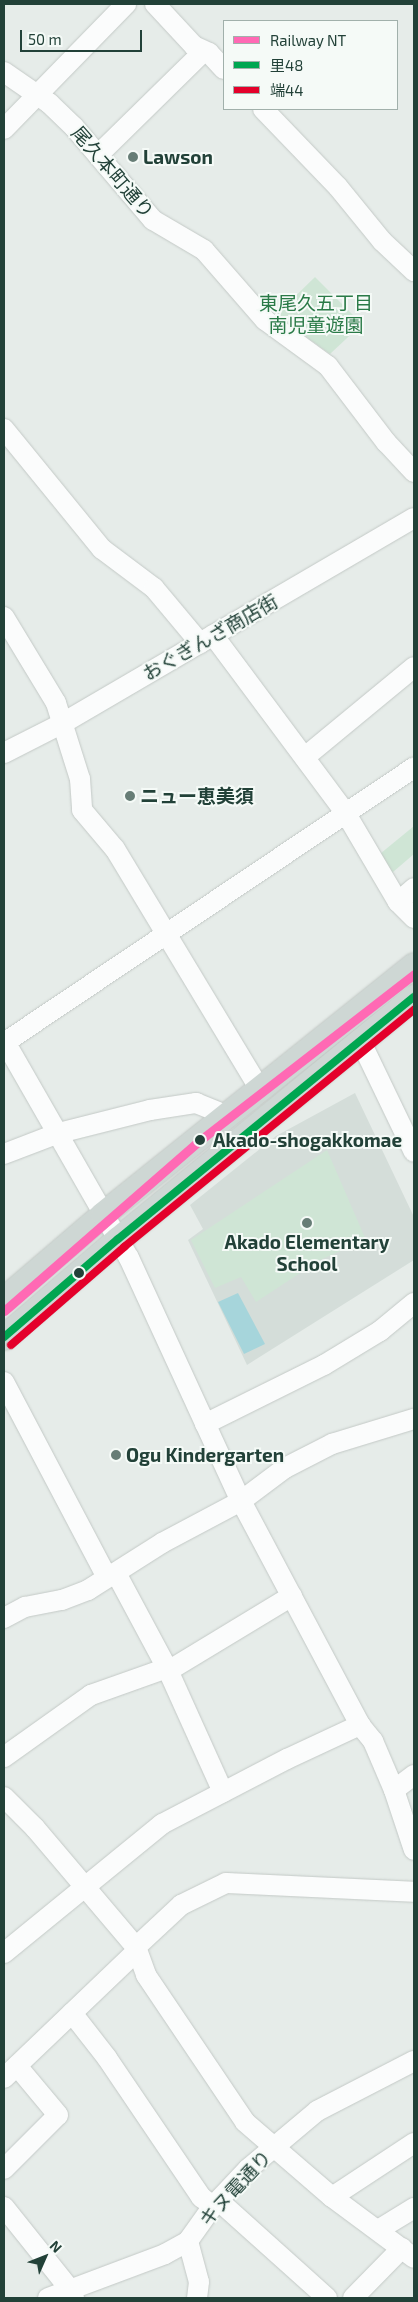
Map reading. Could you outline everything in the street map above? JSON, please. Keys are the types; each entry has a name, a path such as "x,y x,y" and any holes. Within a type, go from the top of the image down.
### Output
{"main road":[{"path":"4,1299 103,1214 414,964"},
{"path":"4,1337 118,1239 414,997"}],"street":[{"path":"4,129 126,4"},
{"path":"155,4 194,46 204,51 223,68"},
{"path":"98,155 204,51"},
{"name":"尾久本町通り","path":"4,72 38,94 74,127 153,220 204,250 265,320 328,366 386,442 414,472"},
{"path":"264,110 338,187 382,242 414,271"},
{"path":"4,429 102,549 154,588 206,639 305,757 345,812 398,902 414,918"},
{"name":"おぐぎんざ商店街","path":"4,753 63,723 414,518"},
{"path":"4,617 27,651 56,703 80,778 82,810 115,849 258,1088"},
{"path":"305,757 414,667"},
{"path":"414,766 4,1042 59,1133 118,1239 242,1501 360,1726 372,1742 394,1790 414,1850"},
{"path":"398,902 414,888"},
{"path":"360,1040 414,1152"},
{"path":"4,1154 59,1133 150,1110 196,1103 226,1115"},
{"path":"205,1424 324,1365 380,1330 414,1303"},
{"path":"4,1382 112,1576 168,1669 223,1792"},
{"path":"4,1618 25,1607 62,1600 88,1590 162,1543 242,1501 285,1468 332,1444 414,1420"},
{"path":"4,1757 91,1695 168,1669 292,1596"},
{"path":"4,1953 162,1824 223,1792 360,1726"},
{"path":"394,1790 414,1775"},
{"path":"4,1796 85,1886 136,1950 146,1975 245,2122 332,2197 408,2253 353,2298"},
{"path":"4,2168 58,2115 10,2072 181,1905 226,1883 414,1892"},
{"path":"72,2013 107,2058 201,2197 216,2203 326,2298"},
{"name":"キヌ電通り","path":"48,2298 72,2293 166,2254 188,2241 216,2203 272,2147 317,2111 414,2061"},
{"path":"332,2197 414,2143"},
{"path":"4,2207 72,2293"},
{"path":"378,2230 414,2208"},
{"path":"188,2241 199,2282 197,2298"}],"shaded area":[{"name":"Akado Elementary School","path":"355,1093 414,1217 414,1260 247,1365 188,1240 203,1229 190,1205 276,1136"}],"green space":[{"name":"東尾久五丁目 南児童遊園","path":"315,277 362,324 330,354 276,315"},
{"path":"414,826 414,854 386,878 375,858"},
{"path":"327,1150 366,1240 320,1260 256,1302 241,1277 215,1288 191,1240"}],"water":[{"path":"238,1293 265,1344 244,1354 218,1302"}],"rail line":[{"name":"NT","path":"4,1311 199,1141 414,974"}],"transit line":[{"name":"里48","path":"4,1337 118,1239 414,997"},
{"name":"端44","path":"11,1345 124,1247 414,1010"}],"place":[{"name":"Lawson","path":"133,157"},
{"name":"ニュー恵美須","path":"130,796"},
{"name":"Akado-shogakkomae","path":"200,1140"},
{"name":"Akado Elementary School","path":"307,1223"},
{"name":"Ogu Kindergarten","path":"116,1455"}]}
